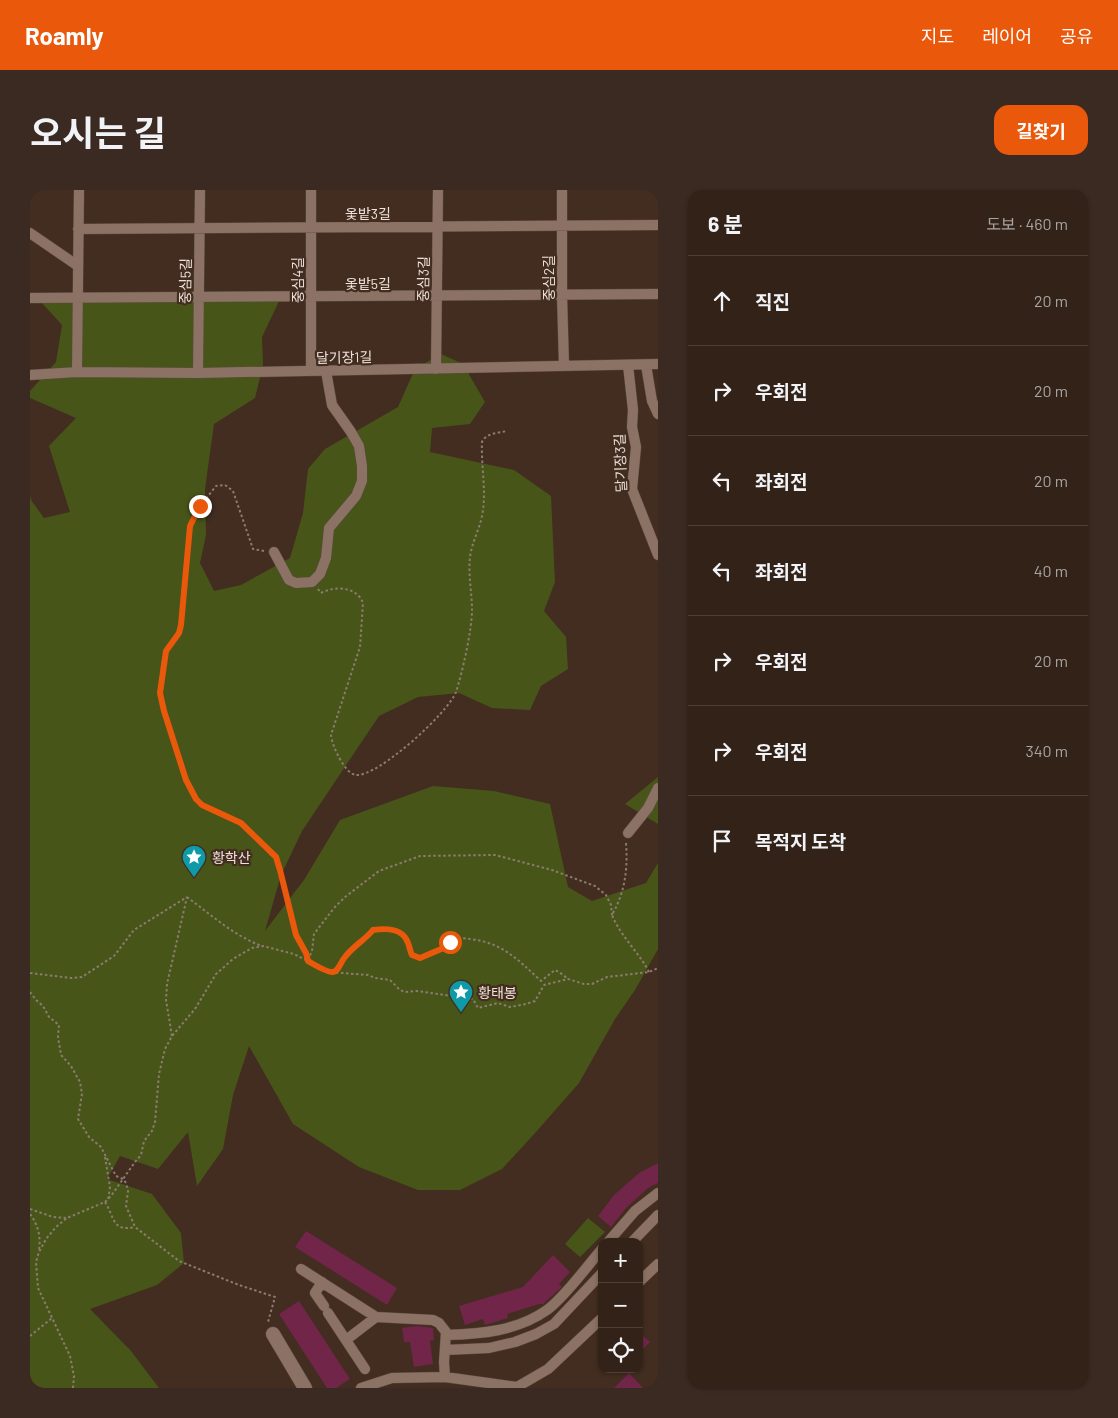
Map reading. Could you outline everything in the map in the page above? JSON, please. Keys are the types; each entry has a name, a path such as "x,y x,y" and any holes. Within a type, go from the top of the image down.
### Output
{"main road":[{"path":"273,1334 305,1388"}],"street":[{"path":"76,372 79,190"},
{"name":"중심5길","path":"198,373 200,190"},
{"name":"중심4길","path":"311,190 311,371"},
{"name":"중심3길","path":"436,369 438,190"},
{"name":"중심2길","path":"562,190 564,366"},
{"name":"옻밭3길","path":"78,228 658,225"},
{"path":"30,233 78,266"},
{"name":"옻밭5길","path":"30,298 658,294"},
{"name":"달기장1길","path":"30,375 76,372 198,373 658,364"},
{"name":"달기장3길","path":"628,365 632,427 636,447 632,488 658,555"},
{"path":"646,365 652,401 658,414"},
{"path":"274,552 289,580 296,583 312,582 320,574 326,558 329,528 356,496 362,481 359,446 332,405 326,371"},
{"path":"628,833 648,808 658,788"},
{"path":"611,1238 635,1210 658,1192"},
{"path":"636,1238 658,1215"},
{"path":"446,1335 480,1334 515,1327 534,1317 555,1303 598,1254"},
{"path":"643,1278 658,1264"},
{"path":"301,1269 376,1317 434,1320 443,1327 446,1335 445,1377"},
{"path":"445,1350 489,1348 515,1342 536,1334 554,1324 598,1277"},
{"path":"322,1282 315,1293 366,1369"},
{"path":"346,1340 376,1317"},
{"path":"361,1388 374,1386 392,1378 445,1377 516,1387 548,1369 598,1322"}],"path":[{"path":"312,582 321,593 331,588 342,589 359,596 363,603 360,647 330,735 334,747 347,770 353,774 363,774 376,768 412,742 455,694 472,621 470,558 483,510 482,442 483,438 488,435 507,431"},
{"path":"274,552 253,549 232,491 226,485 216,486 200,506 190,526 181,625 179,633 168,647 165,655 161,700 186,780 196,799 207,808 241,823 276,857 296,935 306,953 308,961"},
{"path":"612,915 627,874 626,843 628,833"},
{"path":"308,961 312,951 314,934 334,908 345,897 379,871 420,856 495,855 552,870 595,886 606,895 618,927 626,940 636,950 649,972"},
{"path":"187,897 250,942 294,954 329,972 368,975 390,980 400,990 405,992 417,991 474,999 478,1008 498,1002 510,1007 535,1001 544,985 568,979"},
{"path":"30,973 72,978 82,977 114,956 134,930 187,897"},
{"path":"172,1036 166,1000 167,984 187,897"},
{"path":"333,972 344,957 373,930 392,929 405,936 414,957 420,958 446,947 455,938 498,945 525,965 541,981 555,970 568,979 584,984 592,984 607,977 657,970"},
{"path":"38,1252 56,1227 67,1218 108,1200 141,1155 144,1141 152,1132 158,1105 159,1074 165,1049 172,1036 195,1009 216,974 240,955 252,948 263,946"},
{"path":"30,992 43,1006 49,1017 59,1025 58,1038 61,1055 71,1066 80,1082 82,1094 78,1119 89,1137 98,1143 116,1176 123,1179 126,1183 128,1191 126,1206 135,1227 179,1261 275,1297 268,1322 273,1334"},
{"path":"462,1004 463,998"},
{"path":"105,1156 110,1187 108,1200"},
{"path":"105,1202 120,1227 123,1229 135,1227"},
{"path":"30,1209 53,1217 67,1218"},
{"path":"30,1214 37,1225 39,1234 36,1262 38,1288 70,1356 74,1376 73,1388"},
{"path":"30,1336 52,1318"}],"green space":[{"path":"185,296 281,297 262,337 263,365 255,398 214,424 205,489 206,535 200,563 214,591 241,585 290,558 303,513 308,469 325,449 398,407 415,369 441,354 463,364 485,402 470,424 432,428 430,452 514,470 551,496 555,582 544,611 566,637 568,669 541,686 530,710 492,708 459,693 418,697 379,716 302,831 281,875 265,931 304,880 340,820 433,786 494,791 550,804 568,887 592,901 646,883 658,863 658,949 579,1083 502,1169 460,1190 418,1190 359,1167 293,1124 249,1046 233,1095 223,1149 197,1186 188,1132 158,1169 120,1156 107,1179 152,1194 181,1233 184,1263 157,1285 90,1309 131,1351 159,1388 30,1388 30,495 31,500 44,518 70,512 49,446 76,418 30,398 30,391 56,362 62,325 42,303"},
{"path":"658,777 658,824 625,804"},
{"path":"588,1218 605,1232 580,1257 565,1244"}],"building":[{"path":"658,1163 658,1183 648,1188 626,1208 611,1227 598,1216 614,1195 639,1173"},
{"path":"306,1231 397,1288 387,1305 295,1247"},
{"path":"553,1255 570,1272 559,1284 562,1287 543,1304 507,1314 508,1318 485,1325 483,1319 465,1325 459,1306 523,1287"},
{"path":"299,1301 350,1379 336,1388 327,1388 279,1314"},
{"path":"417,1326 433,1328 434,1340 430,1341 433,1364 414,1367 410,1342 404,1342 402,1328"},
{"path":"643,1336 650,1342 643,1349"},
{"path":"629,1373 643,1388 614,1388"}],"place":[{"name":"황학산","path":"194,878"},
{"name":"황태봉","path":"461,1013"}],"route":[{"path":"200,506 193,518 188,537 181,625 179,633 166,651 160,693 186,780 196,799 207,808 241,823 276,857 296,935 306,953 308,961 329,972 333,972 357,944 373,930 380,929 392,929 405,936 414,957 420,958 432,954 446,947 450,942"}]}
